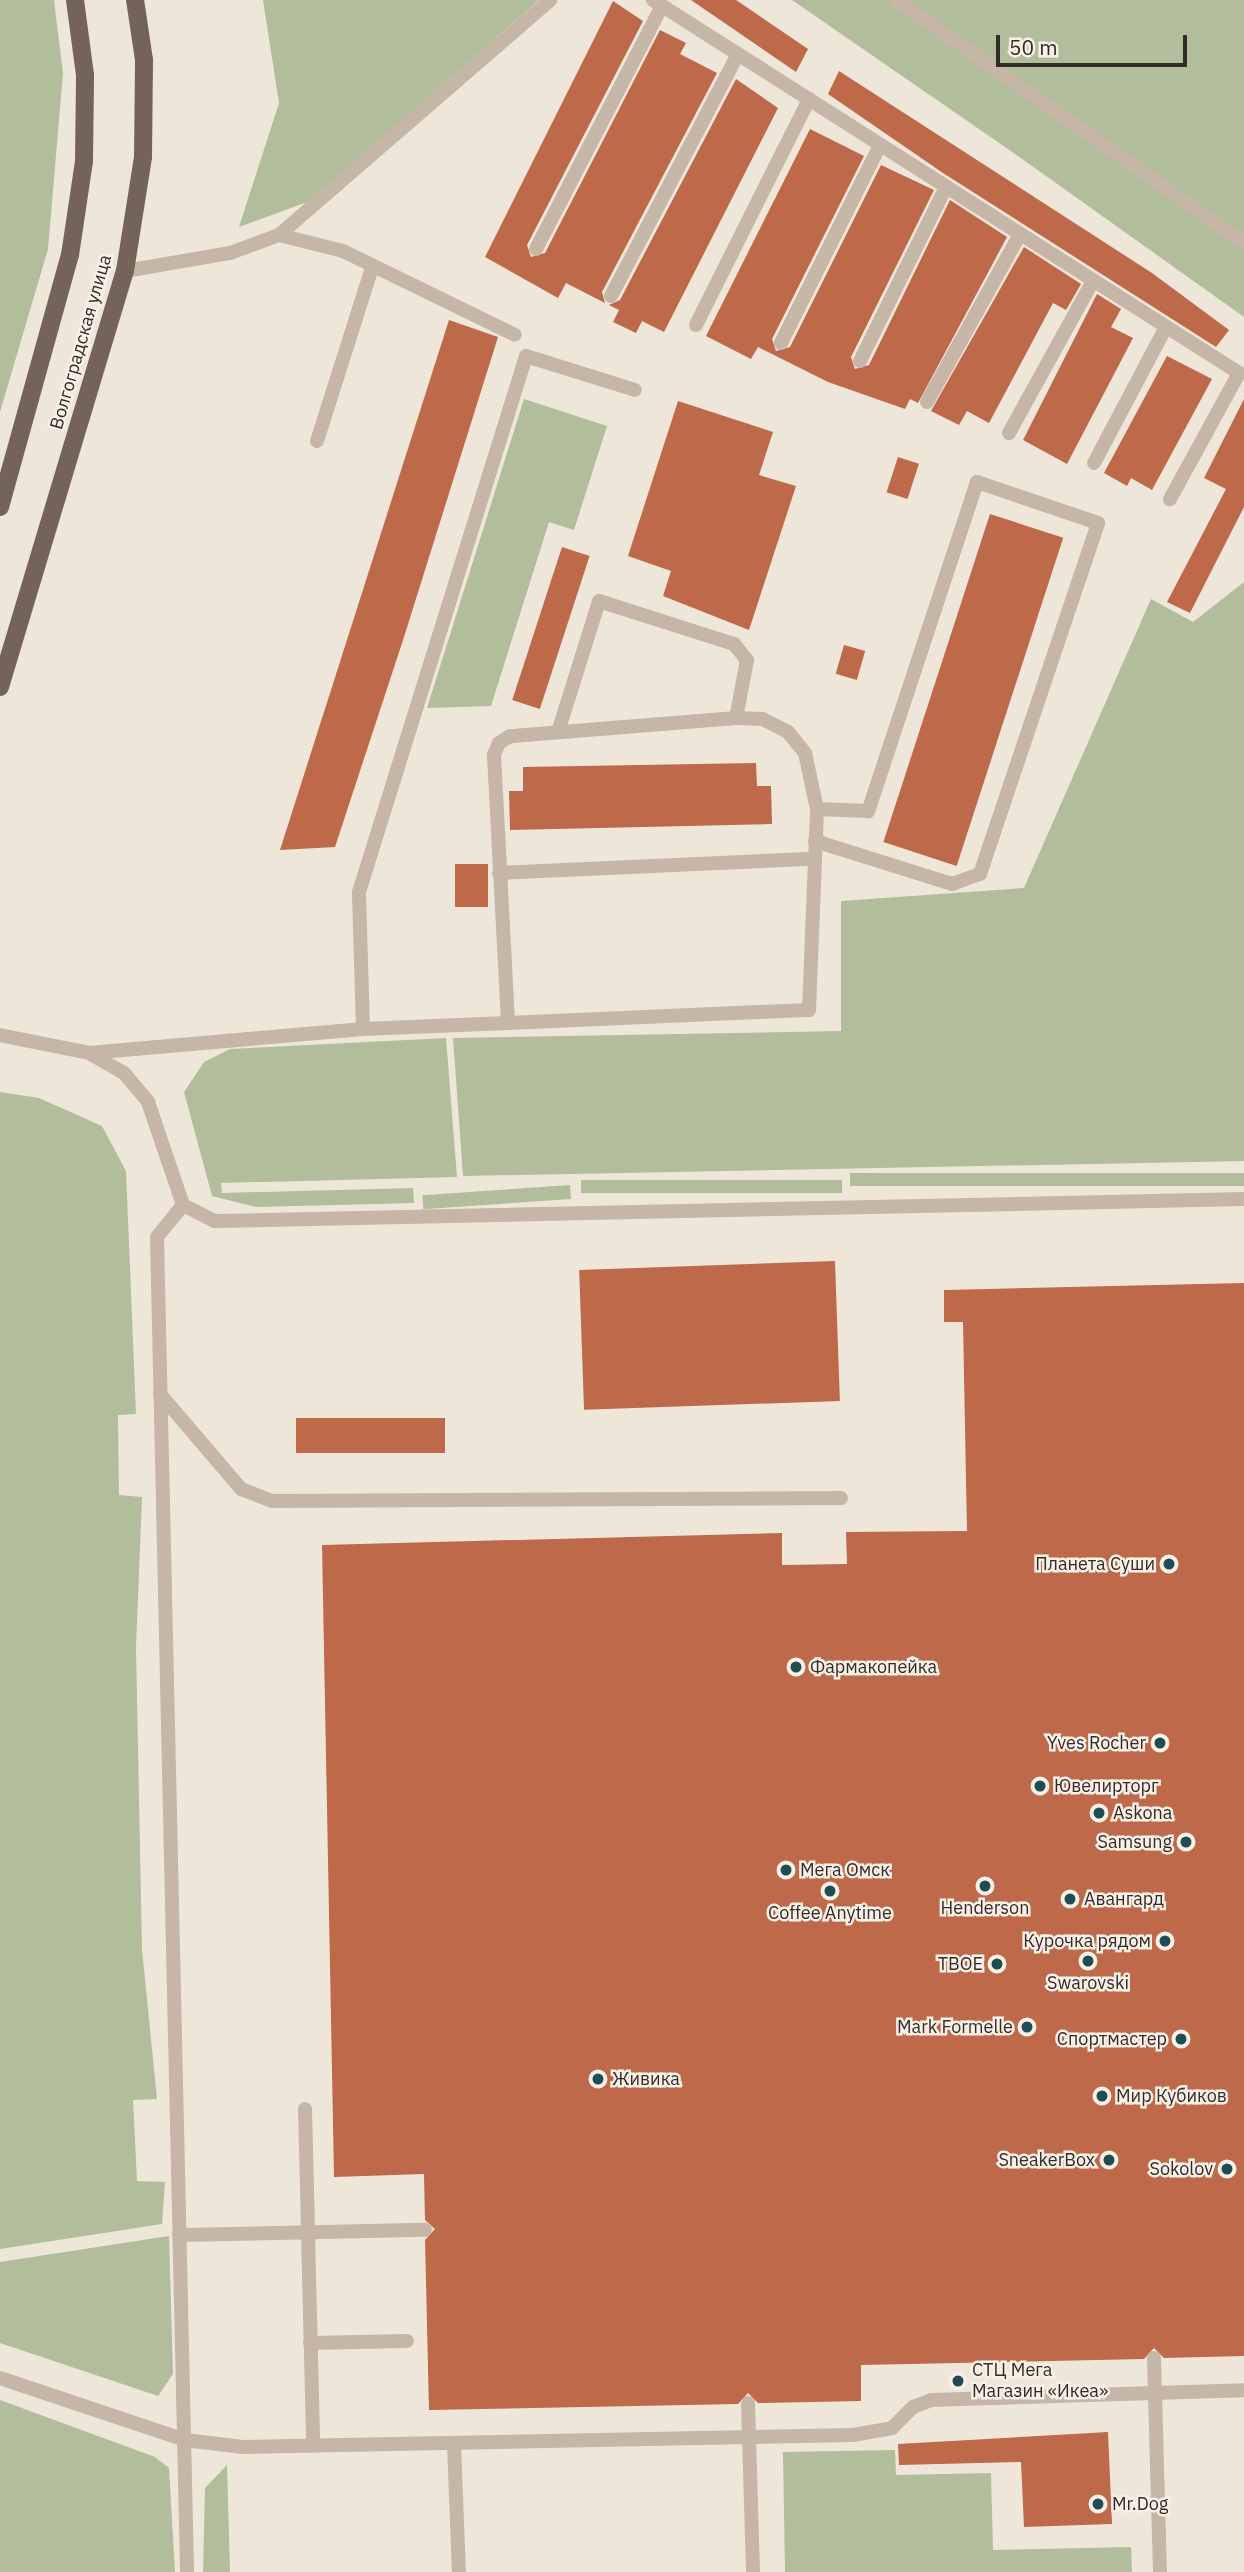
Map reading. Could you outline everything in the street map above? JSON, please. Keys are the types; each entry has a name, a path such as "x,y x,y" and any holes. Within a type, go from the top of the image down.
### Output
{"main road":[{"name":"Волгоградская улица","path":"0,507 70,255 84,161 85,75 75,0"},
{"name":"Волгоградская улица","path":"0,687 125,271 143,157 144,60 135,0"}],"lane":[{"path":"125,271 230,253 279,235 550,0"},
{"path":"896,0 1244,243"},
{"path":"536,249 658,3 1239,373 1170,499"},
{"path":"611,296 738,54"},
{"path":"696,325 809,99"},
{"path":"781,343 880,145"},
{"path":"860,361 946,187"},
{"path":"927,402 1020,234"},
{"path":"279,235 343,251 372,268 514,335"},
{"path":"317,441 372,268"},
{"path":"1009,433 1093,281"},
{"path":"1094,463 1166,327"},
{"path":"363,1029 359,892 526,356 635,390"},
{"path":"815,841 952,884 980,874 1098,523 977,482 868,811 817,809"},
{"path":"558,732 599,601 734,644 747,660 736,718"},
{"path":"0,1035 89,1053 363,1029 508,1023 809,1010 817,809 805,753 788,732 763,719 736,718 558,732 499,743 499,873 508,1023"},
{"path":"499,873 813,859"},
{"path":"89,1053 124,1073 148,1102 183,1205 215,1221 1244,1199"},
{"path":"183,1205 157,1237 187,2572"},
{"path":"160,1394 241,1489 273,1501 841,1497"},
{"path":"305,2109 313,2445"},
{"path":"179,2235 425,2230"},
{"path":"310,2343 407,2341"},
{"path":"1154,2358 1160,2572"},
{"path":"0,2378 186,2440 313,2445 454,2444 881,2432 931,2400 1156,2388 1244,2390"},
{"path":"748,2403 753,2572"},
{"path":"454,2444 458,2572"}],"green space":[{"path":"0,0 54,0 63,73 48,249 0,412"},
{"path":"263,0 539,0 310,201 239,227 279,103"},
{"path":"792,0 1244,0 1244,317 1018,156"},
{"path":"524,399 607,426 574,530 549,522 491,706 427,708"},
{"path":"1244,582 1244,1161 463,1176 453,1038 841,1031 841,901 1024,888 1151,599 1193,622"},
{"path":"446,1038 457,1177 221,1183 222,1193 413,1188 414,1203 256,1207 212,1196 184,1092 204,1062 230,1049"},
{"path":"0,1092 39,1098 102,1126 126,1171 136,1414 118,1415 119,1495 142,1497 136,1648 142,1949 157,2099 133,2100 137,2181 165,2182 162,2224 0,2249"},
{"path":"850,1173 1244,1173 1244,1186 850,1186"},
{"path":"581,1180 842,1180 842,1193 581,1193"},
{"path":"570,1185 571,1199 423,1209 422,1195"},
{"path":"169,2236 173,2374 158,2396 0,2343 0,2262"},
{"path":"0,2400 155,2457 169,2468 175,2572 0,2572"},
{"path":"895,2450 896,2475 991,2473 993,2550 1131,2547 1132,2572 785,2572 783,2452"},
{"path":"227,2465 230,2572 203,2572 205,2488"}],"building":[{"path":"691,0 736,0 808,49 796,72"},
{"path":"613,1 643,21 527,245 531,257 545,253 660,30 686,43 680,54 717,73 602,292 605,303 566,283 558,298 485,257"},
{"path":"839,71 1152,273 1229,330 1216,347 943,173 828,94"},
{"path":"736,79 778,108 664,332 642,321 636,333 613,322 619,310 609,305 620,300"},
{"path":"810,129 864,156 772,339 776,351 790,347 881,165 934,190 851,357 855,369 869,365 950,200 1007,237 918,403 910,399 905,409 828,382 758,347 751,359 706,336"},
{"path":"1024,247 1081,284 1066,310 1053,303 989,423 967,411 959,425 931,411"},
{"path":"1097,294 1121,309 1111,327 1133,338 1067,464 1023,440"},
{"path":"449,320 498,337 404,637 335,847 280,850"},
{"path":"1167,356 1212,379 1152,490 1131,478 1127,486 1104,473"},
{"path":"1244,399 1244,507 1190,613 1167,602 1226,489 1204,478"},
{"path":"678,401 773,432 759,475 796,486 749,630 663,596 671,571 628,556"},
{"path":"898,457 919,464 907,499 887,492"},
{"path":"990,514 1063,538 957,866 883,842"},
{"path":"562,547 590,556 540,709 512,700"},
{"path":"844,645 865,651 857,680 836,674"},
{"path":"756,763 757,786 771,786 772,824 510,830 509,791 523,791 523,767"},
{"path":"455,864 488,864 488,907 455,907"},
{"path":"835,1261 840,1401 584,1410 579,1270"},
{"name":"Мега Омск","path":"1244,1283 1244,2356 1164,2358 1154,2348 1144,2359 861,2365 861,2401 758,2403 748,2393 738,2404 429,2410 425,2240 435,2229 425,2220 424,2174 334,2177 322,1545 782,1533 782,1565 847,1564 846,1532 967,1531 963,1322 944,1322 944,1290"},
{"path":"296,1418 445,1418 445,1453 296,1453"},
{"path":"1108,2432 1112,2524 1024,2527 1021,2462 899,2465 898,2444"}],"place":[{"name":"Планета Суши","path":"1169,1564"},
{"name":"Фармакопейка","path":"796,1667"},
{"name":"Yves Rocher","path":"1160,1743"},
{"name":"Ювелирторг","path":"1040,1786"},
{"name":"Askona","path":"1099,1813"},
{"name":"Samsung","path":"1186,1842"},
{"name":"Мега Омск","path":"786,1870"},
{"name":"Henderson","path":"985,1886"},
{"name":"Coffee Anytime","path":"830,1891"},
{"name":"Авангард","path":"1070,1899"},
{"name":"Курочка рядом","path":"1165,1941"},
{"name":"Swarovski","path":"1088,1961"},
{"name":"ТВОЕ","path":"997,1964"},
{"name":"Mark Formelle","path":"1027,2027"},
{"name":"Спортмастер","path":"1181,2039"},
{"name":"Живика","path":"598,2079"},
{"name":"Мир Кубиков","path":"1102,2096"},
{"name":"SneakerBox","path":"1109,2160"},
{"name":"Sokolov","path":"1227,2169"},
{"name":"СТЦ Мега Магазин «Икеа»","path":"958,2381"},
{"name":"Mr.Dog","path":"1098,2504"}]}
